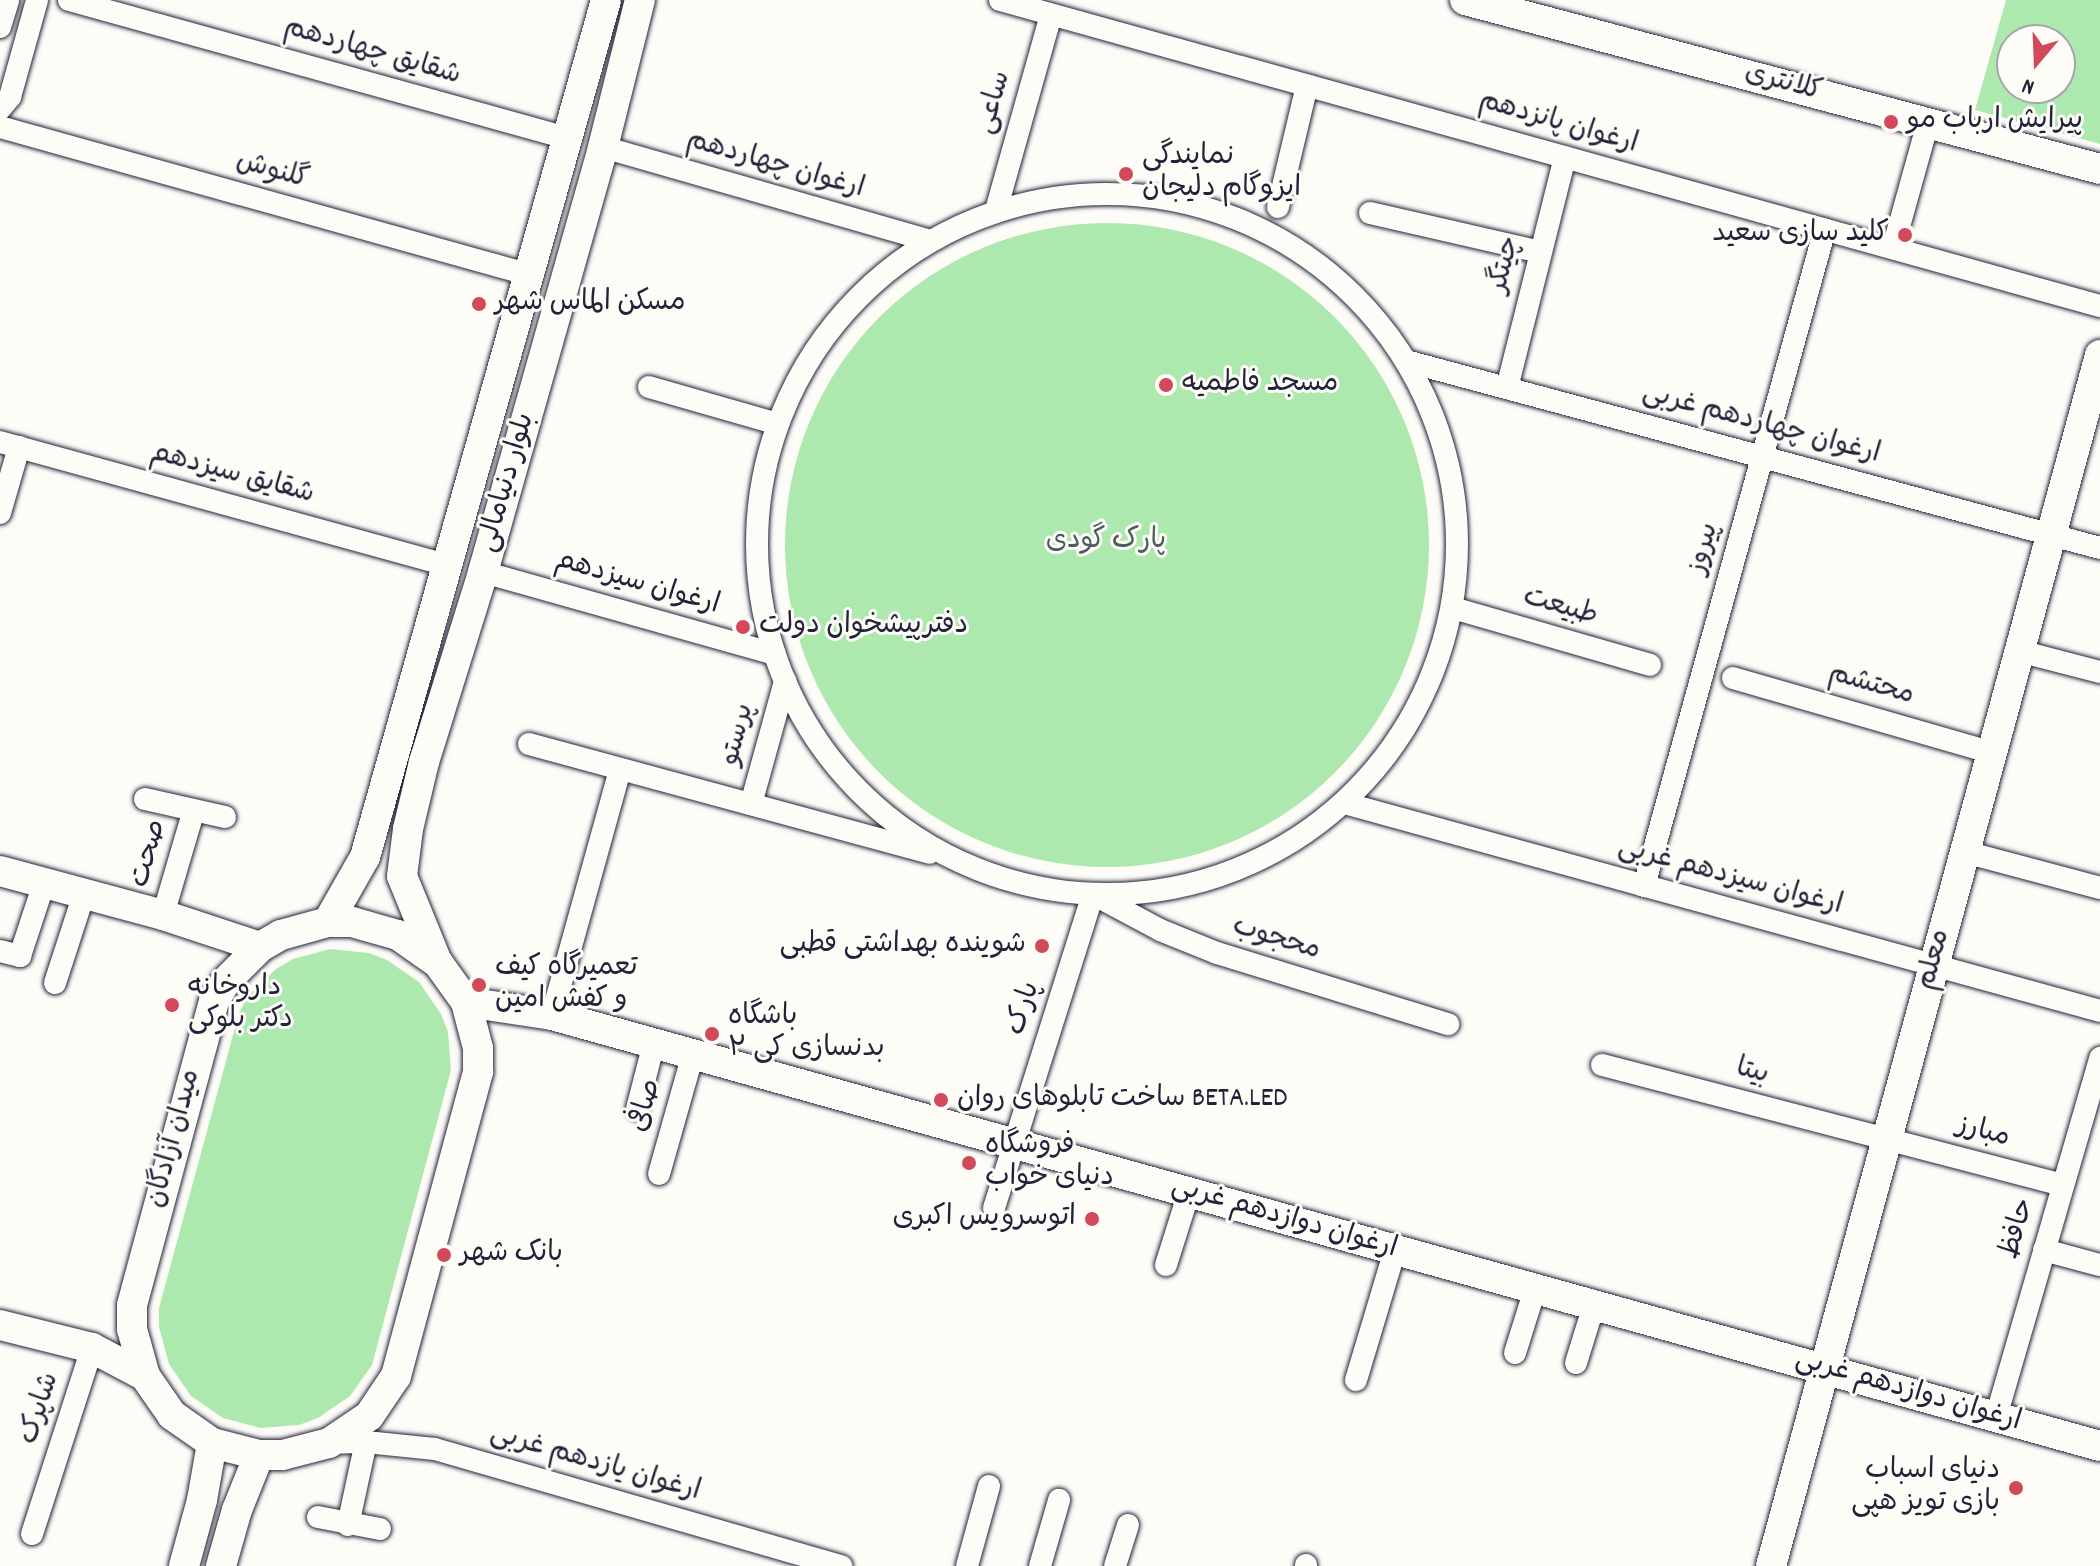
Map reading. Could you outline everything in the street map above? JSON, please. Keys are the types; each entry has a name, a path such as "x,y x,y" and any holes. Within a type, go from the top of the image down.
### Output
{"street":[{"path":"0,27 8,0"},
{"path":"0,109 10,97 37,0"},
{"name":"شقایق چهاردهم","path":"69,0 567,138"},
{"name":"بلوار دنیامالی","path":"438,963 412,909 402,876 424,762 483,572 603,147 640,0"},
{"name":"ارغوان پانزدهم","path":"1000,0 2100,306"},
{"name":"بلوار دنیامالی","path":"328,922 365,857 567,138 601,1"},
{"name":"کلانتری","path":"1473,1 2100,169"},
{"name":"ساعی","path":"997,207 1051,15"},
{"path":"1278,207 1307,85"},
{"path":"1893,248 1928,123"},
{"name":"گلنوش","path":"0,127 527,274"},
{"name":"ارغوان چهاردهم","path":"603,147 930,241"},
{"name":"چیتگر","path":"1507,388 1565,157"},
{"path":"529,744 965,863 1028,885 1093,894 1162,890 1228,873 1289,844 1344,803 1383,762 1415,715 1438,663 1453,608 1459,545 1453,481 1435,419 1406,361 1368,310 1321,267 1267,233 1217,212 1165,199 1111,194 997,207 930,241 890,269 854,301 810,359 778,424 762,480 756,539 761,597 785,681 816,739 858,789 908,831 965,863"},
{"path":"1370,213 1540,252"},
{"name":"پیروز","path":"1644,886 1825,229"},
{"name":"معلم","path":"1771,1566 2051,534 2094,396 2100,355"},
{"name":"ارغوان چهاردهم غربی","path":"1406,361 2100,548"},
{"path":"649,387 778,424"},
{"path":"0,513 9,444"},
{"name":"شقایق سیزدهم","path":"9,444 449,566"},
{"name":"ارغوان سیزدهم","path":"483,572 775,654"},
{"name":"طبیعت","path":"1453,608 1650,665"},
{"path":"2019,651 2100,672"},
{"name":"محتشم","path":"1733,678 1992,753"},
{"name":"پرستو","path":"751,804 785,681"},
{"path":"552,1015 620,769"},
{"path":"145,799 225,817"},
{"name":"ارغوان سیزدهم غربی","path":"1344,803 2100,1011"},
{"name":"صحت","path":"163,915 194,810"},
{"path":"1965,852 2100,888"},
{"path":"0,871 163,915 260,947"},
{"path":"0,951 20,956 44,883"},
{"path":"55,983 84,894"},
{"name":"محجوب","path":"1093,894 1160,930 1217,953 1448,1024"},
{"name":"پارک","path":"994,1208 1093,894"},
{"name":"میدان آزادگان","path":"328,922 352,922 387,931 420,947 438,963 466,1002 478,1048 478,1072 404,1355 390,1387 369,1416 329,1443 307,1451 259,1455 212,1443 172,1415 145,1376 132,1329 132,1305 214,1001 226,981 260,947 281,935 328,922"},
{"name":"ارغوان دوازدهم غربی","path":"466,1002 552,1015 2100,1446"},
{"path":"637,1109 654,1043"},
{"name":"صافی","path":"659,1174 693,1054"},
{"name":"حافظ","path":"1996,1417 2100,1058"},
{"name":"بیتا","path":"1602,1065 1887,1139"},
{"name":"مبارز","path":"1887,1139 2063,1185"},
{"path":"1166,1265 1189,1192"},
{"path":"1356,1380 1395,1250"},
{"path":"2044,1250 2100,1265"},
{"path":"1515,1353 1535,1289"},
{"path":"1576,1363 1594,1305"},
{"path":"0,1325 92,1348 145,1376"},
{"name":"شاپرک","path":"32,1534 92,1348"},
{"path":"348,1525 366,1442"},
{"name":"ارغوان یازدهم غربی","path":"329,1443 366,1442 435,1449 841,1566"},
{"path":"184,1566 212,1443"},
{"path":"221,1566 237,1510 259,1455"},
{"path":"967,1566 989,1486"},
{"path":"1040,1566 1059,1500"},
{"path":"318,1517 380,1529"},
{"path":"1115,1566 1128,1525"}],"green space":[{"path":"2006,0 2100,0 2100,144 1975,110 1996,35 1996,104 2076,104 2076,24 1999,24"},
{"name":"پارک گودی","path":"1107,223 1170,229 1230,247 1286,277 1335,317 1375,366 1405,422 1423,482 1429,545 1423,608 1405,668 1375,724 1335,773 1286,813 1230,843 1170,861 1107,867 1044,861 984,843 928,813 879,773 839,724 809,668 791,608 785,545 791,482 809,422 839,366 879,317 928,277 984,247 1044,229"},
{"path":"330,949 369,953 387,960 419,982 441,1014 448,1032 451,1070 372,1365 350,1396 318,1418 299,1425 261,1428 223,1418 191,1396 169,1364 159,1327 159,1308 239,1013 248,996 276,969 293,959"}],"place":[{"name":"پیرایش ارباب مو","path":"1891,122"},
{"name":"نمایندگی ایزوگام دلیجان","path":"1126,174"},
{"name":"کلید سازی سعید","path":"1905,235"},
{"name":"مسکن الماس شهر","path":"479,304"},
{"name":"مسجد فاطمیه","path":"1166,385"},
{"name":"دفترپیشخوان دولت","path":"743,627"},
{"name":"شوینده بهداشتی قطبی","path":"1042,946"},
{"name":"تعمیرگاه کیف و کفش امین","path":"479,985"},
{"name":"داروخانه دکتر بلوکی","path":"172,1005"},
{"name":"باشگاه بدنسازی کی ۲","path":"712,1034"},
{"name":"ساخت تابلوهای روان BETA.LED","path":"941,1100"},
{"name":"فروشگاه دنیای خواب","path":"969,1163"},
{"name":"اتوسرویس اکبری","path":"1092,1219"},
{"name":"بانک شهر","path":"444,1255"},
{"name":"دنیای اسباب بازی تویز هپی","path":"2016,1488"}]}
